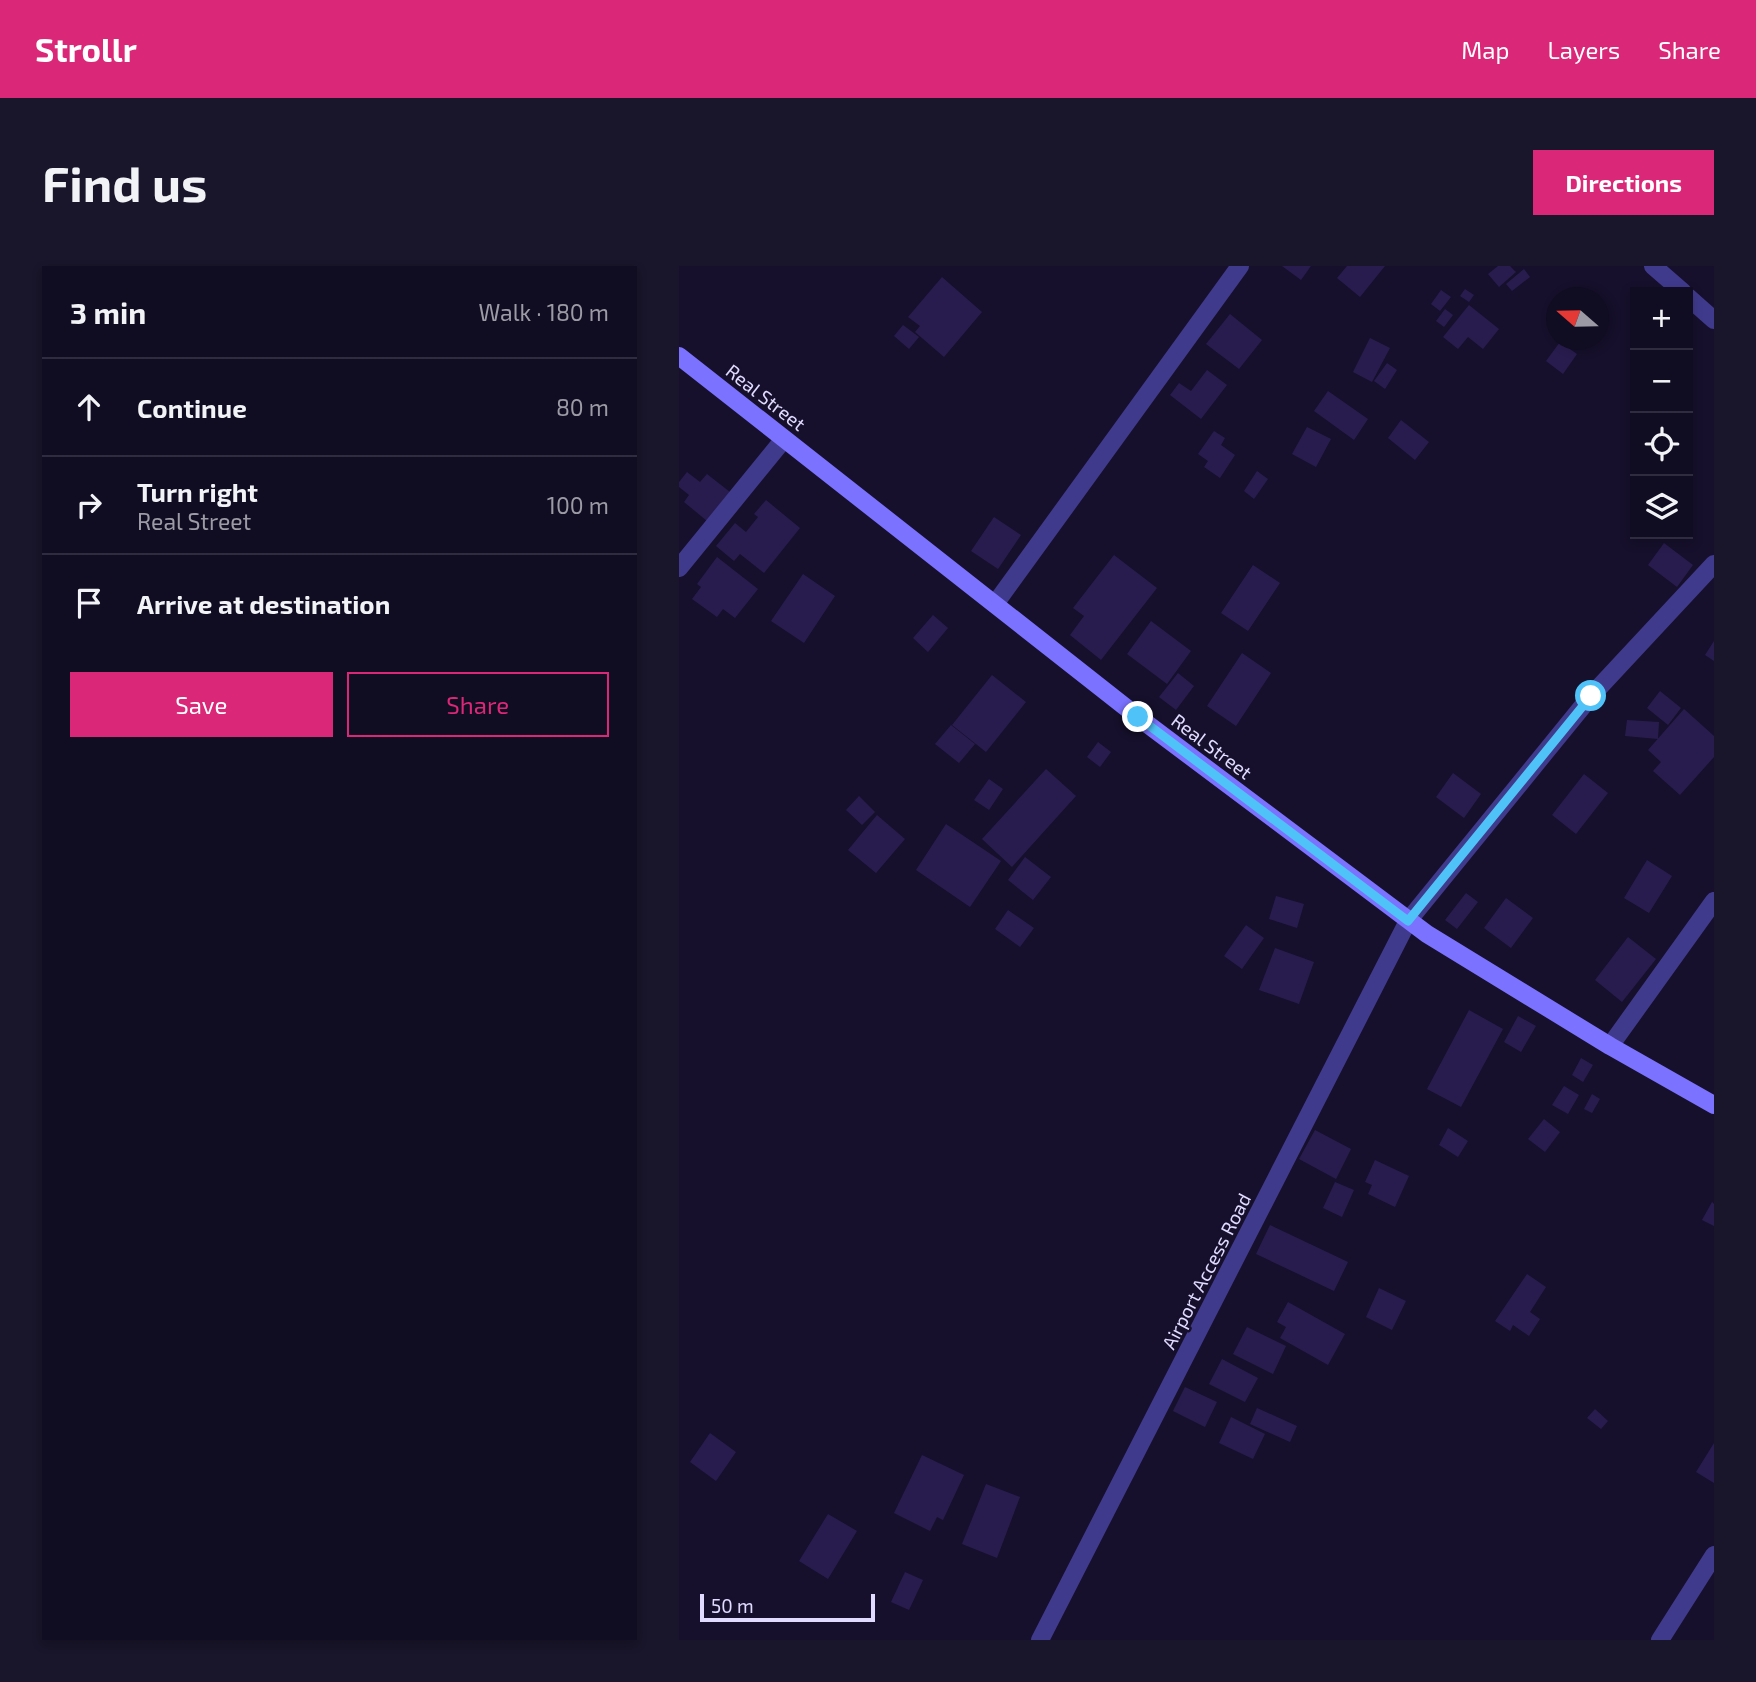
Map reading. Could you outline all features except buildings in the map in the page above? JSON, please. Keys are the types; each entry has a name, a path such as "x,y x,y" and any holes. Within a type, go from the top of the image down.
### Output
{"main road":[{"name":"Real Street","path":"679,356 1138,717 1408,921 1610,1046 1714,1105"}],"street":[{"path":"995,604 1240,266"},
{"path":"1653,266 1677,287"},
{"path":"1693,300 1711,311"},
{"path":"679,568 784,439"},
{"name":"Airport Access Road","path":"1040,1640 1408,921 1591,696 1714,564"},
{"path":"1610,1046 1714,901"},
{"path":"1660,1640 1714,1555"}],"route":[{"path":"1138,717 1408,921 1591,696"}]}
